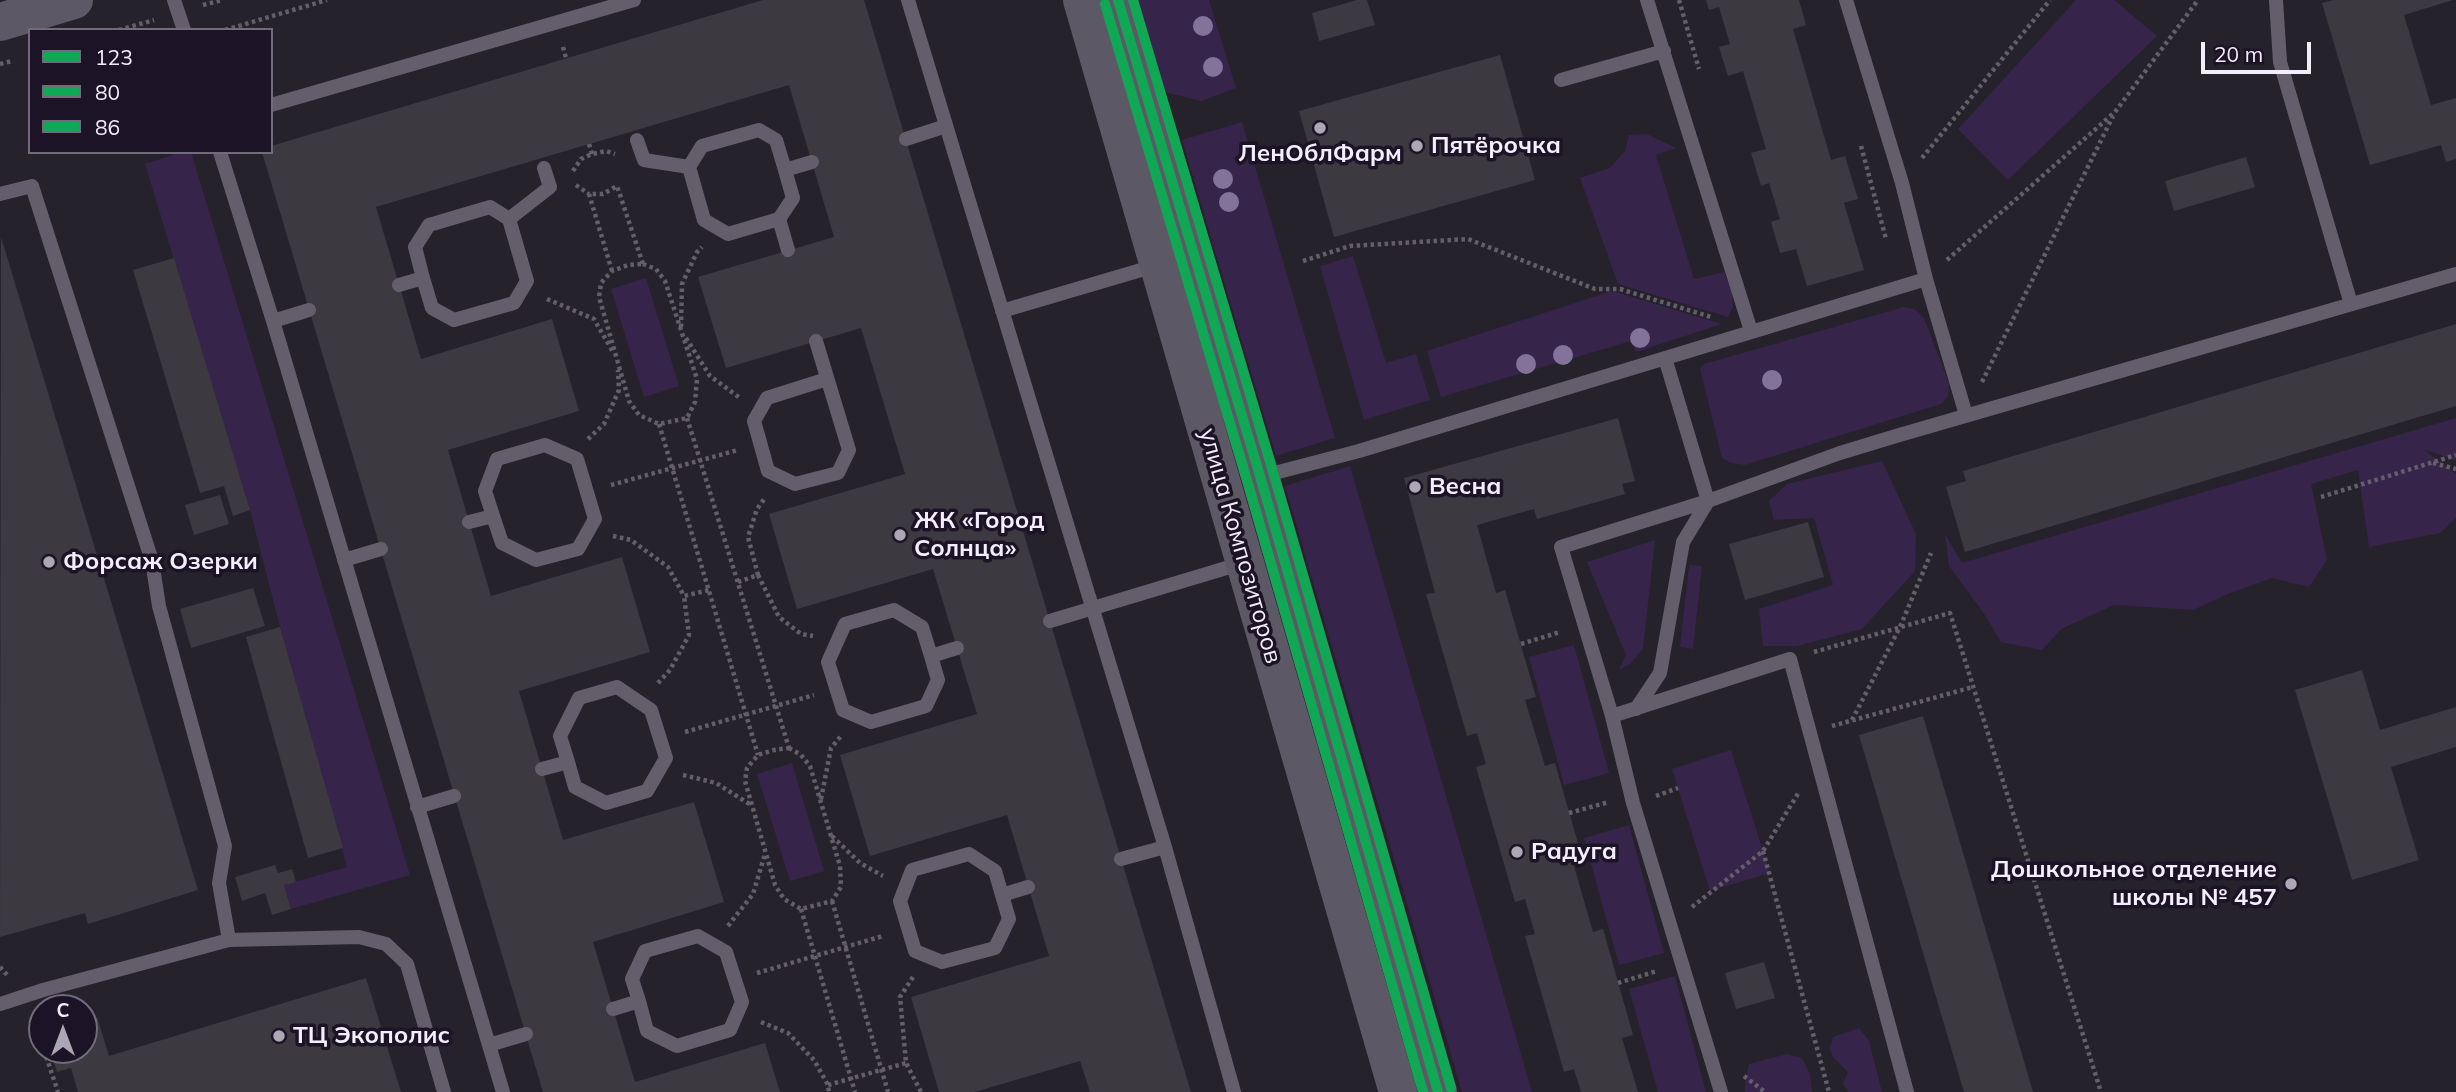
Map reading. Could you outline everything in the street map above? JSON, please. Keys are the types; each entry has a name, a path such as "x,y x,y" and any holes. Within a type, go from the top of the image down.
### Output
{"street":[{"path":"0,22 74,0"},
{"name":"улица Композиторов","path":"1082,0 1222,487 1263,557 1438,1092"},
{"name":"улица Композиторов","path":"1118,0 1260,477 1263,557 1398,1092"}],"lane":[{"path":"174,0 183,28"},
{"path":"273,104 634,0"},
{"path":"908,0 1165,848 1234,1092"},
{"path":"1647,0 1751,331"},
{"path":"1846,0 1902,183 1926,279 1966,415"},
{"path":"2276,0 2280,62 2351,304"},
{"path":"1561,80 1664,51"},
{"path":"906,139 946,126"},
{"path":"759,130 776,140 793,198 779,219 728,234 704,220 689,167 702,146 759,130"},
{"path":"637,140 644,160 689,167"},
{"path":"221,154 503,1092"},
{"path":"785,170 812,162"},
{"path":"509,219 550,187 544,169"},
{"path":"0,194 32,186 152,561 159,606 225,846 219,883 229,940"},
{"path":"490,207 509,219 527,281 514,303 454,320 432,308 423,278 415,247 429,225 490,207"},
{"path":"779,219 788,250"},
{"path":"1002,312 1158,264"},
{"path":"1721,1092 1561,547 1708,501 1840,453 2456,274"},
{"path":"399,285 423,278"},
{"path":"1222,487 1359,451 1926,279"},
{"path":"273,321 309,310"},
{"path":"816,341 849,450 838,473 795,484 768,471 754,422 767,398 827,379"},
{"path":"1636,709 1660,673 1683,542 1708,501 1665,358"},
{"path":"545,445 569,456 577,459 594,519 578,549 537,560 502,543 485,491 497,459 545,445"},
{"path":"469,522 493,516"},
{"path":"344,560 381,549"},
{"path":"1050,621 1263,557"},
{"path":"894,610 922,627 931,656 938,680 926,706 872,722 843,710 828,662 845,624 894,610"},
{"path":"931,656 957,648"},
{"path":"1612,716 1790,659 1907,1092"},
{"path":"617,687 640,703 651,710 666,758 647,791 606,803 575,787 560,736 579,698 617,687"},
{"path":"542,769 568,762"},
{"path":"417,807 454,796"},
{"path":"1121,859 1165,848"},
{"path":"969,854 995,871 1002,895 1009,919 995,948 942,962 915,951 900,901 912,870 969,854"},
{"path":"1002,895 1028,887"},
{"path":"698,936 714,945 726,952 742,1002 730,1030 677,1046 647,1031 632,979 645,951 698,936"},
{"path":"0,1004 229,940 359,937 386,944 407,964 444,1092"},
{"path":"613,1009 639,1001"},
{"path":"489,1045 526,1034"}],"path":[{"path":"232,28 327,0"},
{"path":"1679,0 1702,80"},
{"path":"1902,183 2050,0"},
{"path":"1966,415 2115,112 2198,0"},
{"path":"1926,279 2115,112"},
{"path":"1860,143 1888,247"},
{"path":"589,144 592,154"},
{"path":"643,264 617,186 603,194 589,194 579,189 572,181 573,169 580,159 592,154 606,151 621,155 625,164 644,160"},
{"path":"589,194 612,271"},
{"path":"721,230 697,252 682,284 681,330 710,376 759,412"},
{"path":"1303,261 1350,246 1468,239 1595,289 1620,289 1751,331"},
{"path":"687,418 659,424 639,415 629,401 599,297 601,283 612,271 628,265 643,264 656,269 665,281 697,379 695,402 687,418 789,748"},
{"path":"521,291 555,301 594,319 617,360 619,390 604,424 569,456"},
{"path":"659,424 758,755"},
{"path":"587,492 761,444"},
{"path":"2321,497 2456,456"},
{"path":"2431,463 2456,469"},
{"path":"780,477 757,509 748,537 758,576 779,617 801,634 837,641"},
{"path":"588,531 631,540 668,567 684,596 689,635 670,670 640,703"},
{"path":"1852,720 1900,627 1931,553"},
{"path":"738,582 758,576"},
{"path":"684,596 709,590"},
{"path":"1790,659 1950,613 2101,1092"},
{"path":"1521,644 1585,625"},
{"path":"1809,732 1973,687"},
{"path":"660,739 837,689"},
{"path":"820,800 831,748 858,716"},
{"path":"801,909 832,901 841,887 840,866 810,766 801,755 789,748 758,755 747,768 745,781 775,885 784,899 801,909 855,1092"},
{"path":"1670,920 1688,910 1763,851 1817,761"},
{"path":"660,769 716,783 752,806"},
{"path":"1569,813 1632,795"},
{"path":"831,836 860,863 905,888"},
{"path":"1763,851 1829,1092"},
{"path":"714,945 752,894 765,853"},
{"path":"832,901 888,1092"},
{"path":"735,980 908,929"},
{"path":"921,1092 906,1063 900,997 928,956"},
{"path":"1618,982 1683,963"},
{"path":"737,1013 788,1033 814,1059 829,1092"},
{"path":"828,1085 906,1063"},
{"path":"49,1064 58,1092"}],"shaded area":[{"path":"1137,0 1209,0 1236,88 1201,101 1165,92"},
{"path":"2076,0 2114,0 2157,36 2008,180 1958,129"},
{"path":"1242,122 1335,438 1276,456 1182,140"},
{"path":"1647,134 1676,148 1656,155 1694,279 1724,272 1732,291 1733,306 1728,317 1618,284 1580,178 1610,168 1625,151 1629,135"},
{"path":"176,154 192,154 410,875 291,909 284,885 347,867 250,510 145,164"},
{"path":"1353,256 1386,363 1416,354 1430,400 1364,420 1320,266"},
{"path":"646,278 679,386 644,397 611,289"},
{"path":"1612,291 1722,324 1636,352 1631,341 1441,397 1427,351"},
{"path":"1904,307 1914,309 1924,318 1949,384 1948,397 1941,404 1745,465 1731,463 1722,458 1700,369 1704,364"},
{"path":"2456,418 2456,460 2423,449 2456,474 2456,518 2440,533 2369,547 2358,470 2311,484 2327,560 2309,587 2272,578 2193,610 2114,605 2061,629 2042,650 2001,642 1949,566 1945,534 1962,563"},
{"path":"1882,461 1916,534 1915,571 1862,629 1797,646 1763,646 1759,609 1833,585 1814,518 1774,520 1769,501 1787,484"},
{"path":"1350,466 1532,1092 1462,1092 1285,486"},
{"path":"1655,540 1643,649 1630,664 1619,670 1626,655 1587,562"},
{"path":"1689,565 1702,566 1693,649 1680,647"},
{"path":"1574,645 1609,773 1564,785 1529,657"},
{"path":"1731,750 1770,873 1710,891 1672,769"},
{"path":"792,763 824,871 790,881 757,774"},
{"path":"1629,825 1664,953 1619,965 1584,838"},
{"path":"1675,976 1706,1092 1658,1092 1629,989"},
{"path":"1859,1028 1869,1041 1882,1092 1848,1092 1843,1083 1848,1072 1829,1049 1833,1037"},
{"path":"1787,1054 1802,1058 1810,1074 1812,1092 1745,1092 1749,1064"}],"building":[{"name":"ЖК «Город Солнца»","path":"763,0 864,0 1191,1092 1090,1092 1080,1061 975,1092 939,1092 911,997 1049,956 1007,815 870,856 840,755 977,714 933,569 797,609 769,514 905,474 861,328 726,368 698,277 834,237 789,85 376,207 421,359 552,319 579,411 448,450 491,596 622,557 650,652 519,691 563,840 694,802 724,902 593,942 635,1082 765,1043 780,1092 543,1092 263,154 273,154 273,145"},
{"path":"1357,0 1367,0 1375,25 1319,41 1312,13"},
{"path":"1706,0 1799,0 1806,25 1793,29 1831,160 1845,156 1858,199 1844,203 1864,270 1807,286 1796,249 1780,253 1771,222 1780,219 1769,183 1761,186 1751,153 1766,149 1743,71 1728,76 1719,47 1730,44 1719,7 1709,10"},
{"path":"2333,0 2453,0 2404,15 2431,105 2456,98 2456,159 2446,162 2441,145 2370,165 2322,3"},
{"name":"Пятёрочка","path":"1500,55 1535,180 1334,237 1299,111"},
{"path":"2246,157 2255,187 2174,211 2165,181"},
{"name":"Форсаж Озерки","path":"1,237 198,890 88,924 85,913 0,937"},
{"path":"174,258 250,510 233,516 224,486 200,493 133,270"},
{"path":"2456,324 2456,406 1965,552 1946,487 1966,481 1963,471"},
{"path":"1618,418 1635,481 1622,484 1625,494 1537,519 1534,509 1477,525 1496,593 1505,590 1536,697 1525,700 1545,766 1555,763 1584,864 1574,866 1593,932 1603,929 1633,1035 1622,1038 1638,1092 1581,1092 1574,1069 1564,1072 1525,936 1535,934 1525,899 1515,902 1476,767 1486,764 1477,733 1467,736 1426,594 1435,593 1404,478"},
{"path":"220,495 229,524 194,535 185,505"},
{"path":"1808,522 1824,577 1745,600 1729,544"},
{"path":"253,588 265,626 191,648 180,609"},
{"path":"280,627 343,848 308,858 246,637"},
{"path":"2362,670 2380,730 2456,707 2456,747 2391,767 2419,860 2352,880 2295,690"},
{"path":"1923,716 2033,1092 1964,1092 1859,735"},
{"path":"275,865 278,873 292,869 296,882 284,885 291,909 272,915 265,893 242,901 235,877"},
{"path":"1764,962 1775,998 1736,1009 1725,973"},
{"name":"ТЦ Экополис","path":"366,978 401,1092 78,1092 71,1068 57,1072 54,1064 98,1064 98,1020 109,1056"}],"transit line":[{"name":"123","path":"1118,0 1260,476 1438,1092"},
{"name":"86","path":"1133,0 1451,1088"},
{"name":"80","path":"1105,4 1247,480 1423,1092"}],"place":[{"name":"ЛенОблФарм","path":"1320,128"},
{"name":"Пятёрочка","path":"1417,146"},
{"name":"Весна","path":"1415,487"},
{"name":"ЖК «Город Солнца»","path":"900,535"},
{"name":"Форсаж Озерки","path":"49,562"},
{"name":"Радуга","path":"1517,852"},
{"name":"Дошкольное отделение школы № 457","path":"2291,884"},
{"name":"ТЦ Экополис","path":"279,1036"}]}
